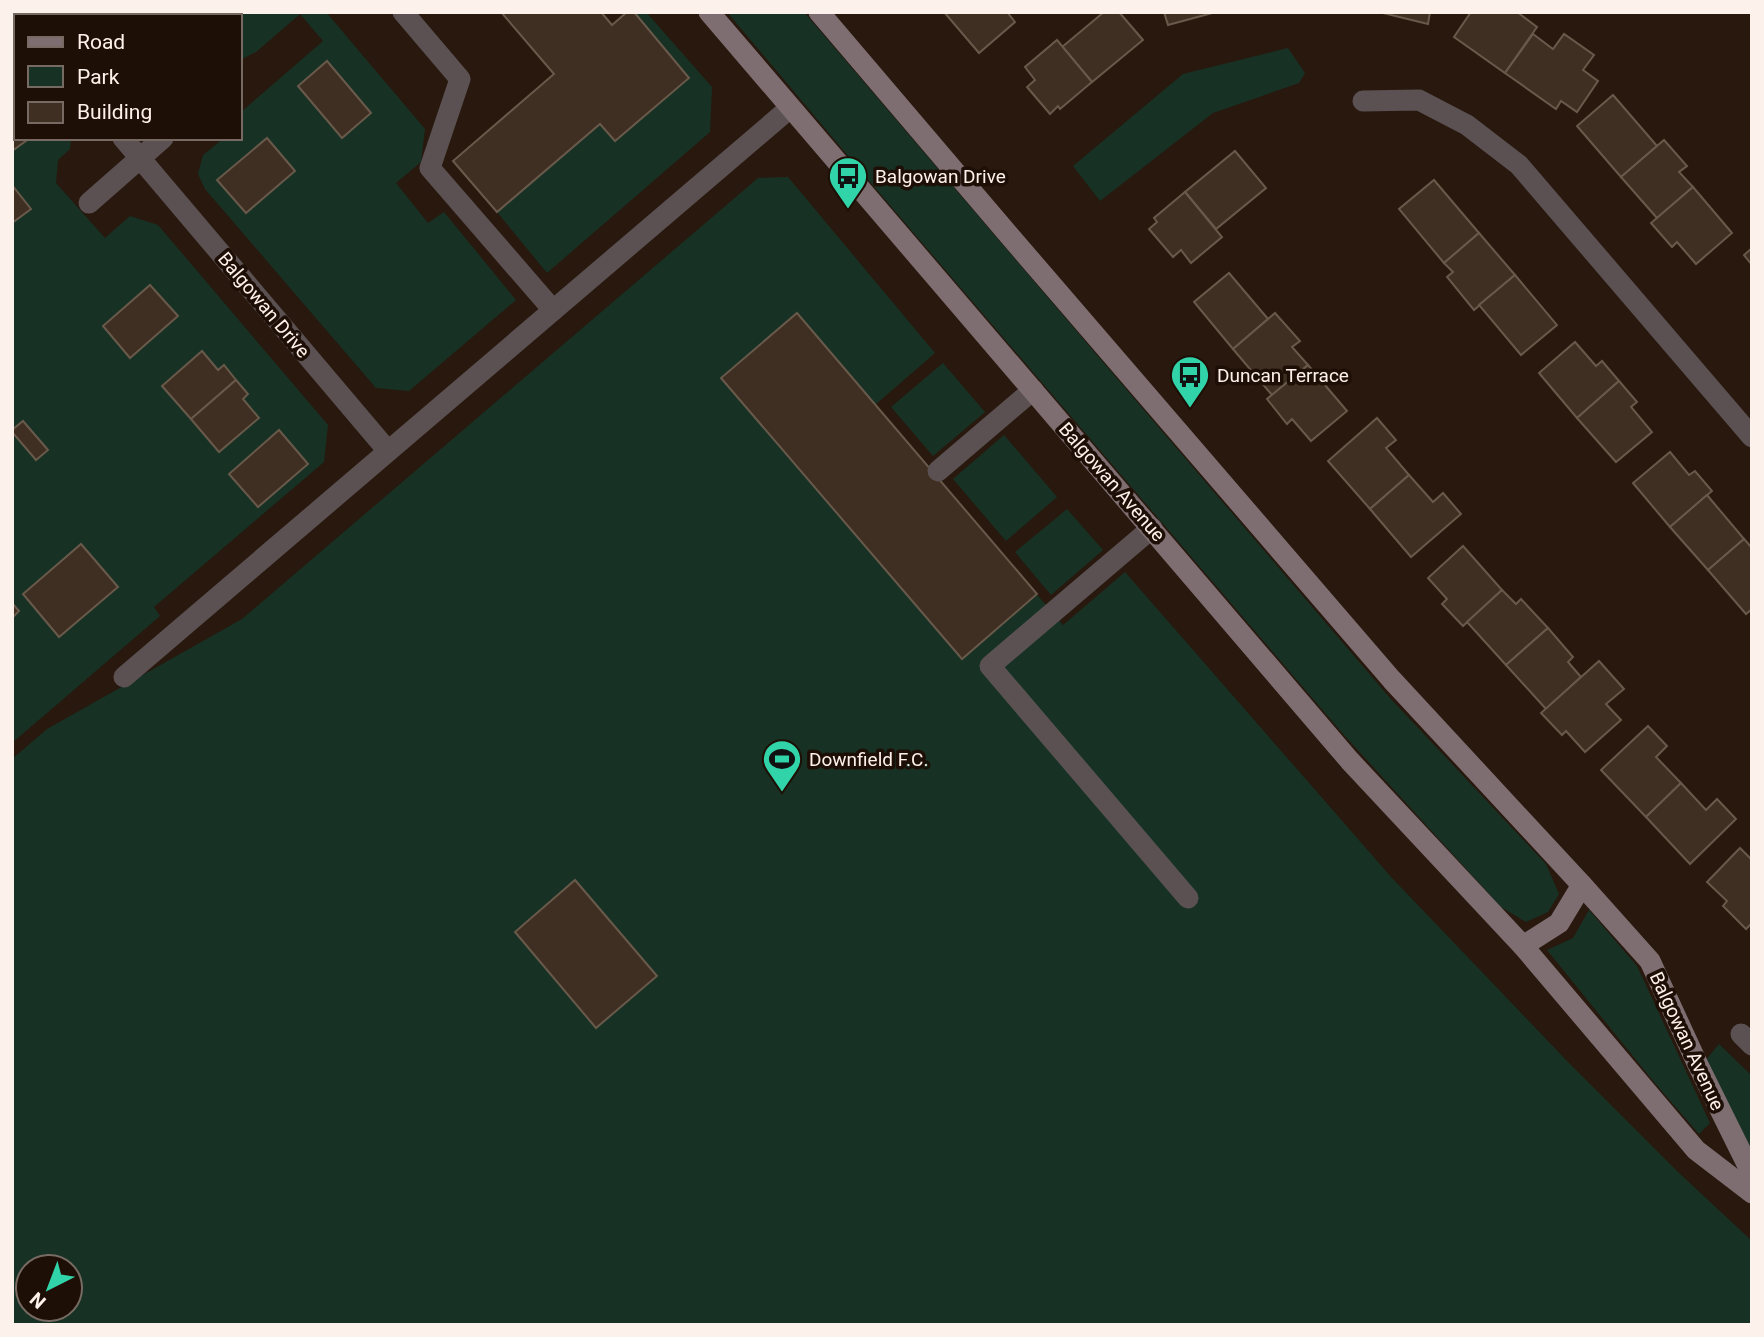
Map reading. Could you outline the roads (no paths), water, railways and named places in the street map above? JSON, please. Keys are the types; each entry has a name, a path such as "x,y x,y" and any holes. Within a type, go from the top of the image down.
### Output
{"street":[{"path":"402,12 460,79 430,168 553,310"},
{"name":"Balgowan Avenue","path":"709,12 1350,761 1523,946 1696,1150 1752,1192"},
{"name":"Balgowan Avenue","path":"819,12 1383,670 1650,961 1752,1174"},
{"path":"1363,101 1419,100 1467,125 1519,165 1752,437"},
{"path":"124,677 790,108"},
{"name":"Balgowan Drive","path":"125,140 388,451"},
{"path":"89,203 161,140"},
{"path":"938,471 1033,390"},
{"path":"1152,528 990,666 1188,898"},
{"path":"1523,946 1559,923 1581,885"}],"place":[{"name":"Balgowan Drive","path":"848,210"},
{"name":"Duncan Terrace","path":"1190,409"},
{"name":"Downfield F.C.","path":"782,793"}]}
